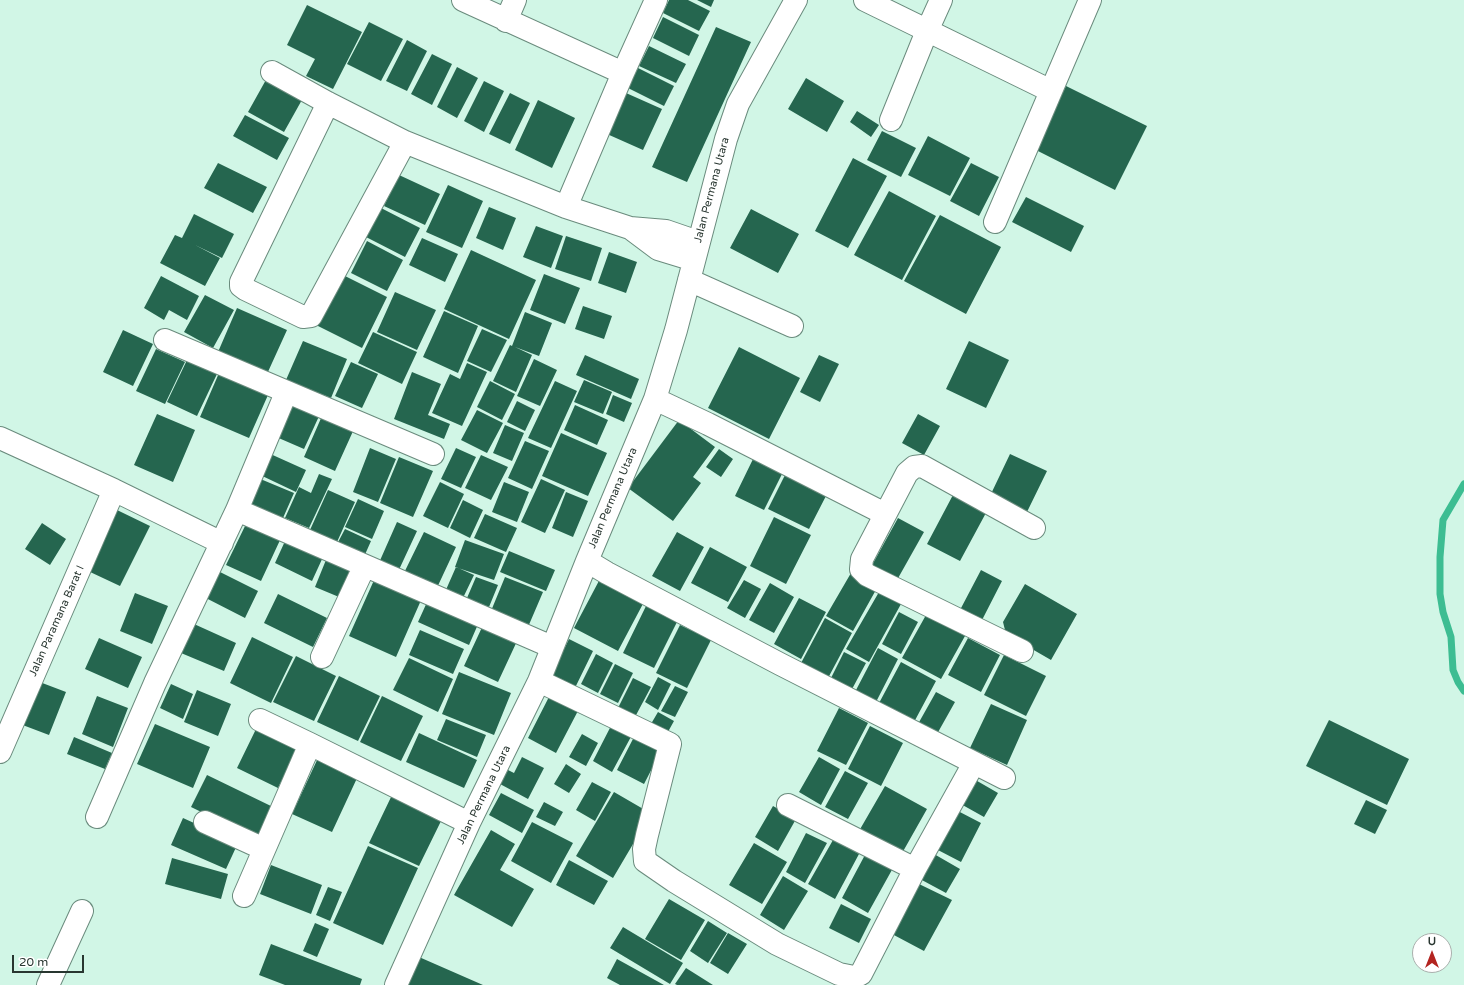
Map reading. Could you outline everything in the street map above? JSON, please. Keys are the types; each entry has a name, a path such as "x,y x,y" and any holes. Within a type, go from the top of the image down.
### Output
{"street":[{"path":"463,0 506,21 623,73"},
{"path":"506,21 515,0"},
{"path":"566,207 656,0"},
{"name":"Jalan Permana Utara","path":"396,985 469,823 539,681 587,561 655,399 676,330 726,139 738,104 796,0"},
{"path":"865,0 1051,92"},
{"path":"891,120 927,30 941,0"},
{"path":"994,222 1090,0"},
{"path":"272,72 328,103 406,142 566,207 630,228 666,231 694,260 792,326"},
{"path":"328,103 242,282 241,286 251,292 303,317 311,316 406,142"},
{"path":"165,340 433,454"},
{"path":"97,817 155,683 237,510 286,392"},
{"path":"655,399 708,424 885,514"},
{"path":"0,438 114,490 222,543"},
{"path":"1022,651 867,575 861,569 862,559 885,514 907,473 914,467 922,466 1034,528"},
{"name":"Jalan Paramana Barat I","path":"0,752 114,490"},
{"path":"237,510 364,567 552,647"},
{"path":"587,561 614,577 1004,778"},
{"path":"322,657 364,567"},
{"path":"539,681 670,744 644,849 645,861 674,881 777,944 839,974 854,977 861,974 915,869 974,763"},
{"path":"260,720 469,823"},
{"path":"244,896 310,744"},
{"path":"788,805 915,869"},
{"path":"205,822 264,849"},
{"path":"48,985 82,911"}],"building":[{"path":"669,0 688,0 710,11 699,31 663,13"},
{"path":"697,0 714,0 711,7"},
{"path":"307,5 362,32 333,89 306,76 315,59 287,45"},
{"path":"663,17 699,35 689,56 653,38"},
{"path":"369,22 403,39 381,81 347,64"},
{"path":"716,27 751,42 687,182 652,167"},
{"path":"407,40 427,51 407,91 386,81"},
{"path":"649,46 686,64 676,83 639,66"},
{"path":"432,54 452,64 432,105 411,94"},
{"path":"457,67 478,78 457,118 437,107"},
{"path":"638,68 674,86 664,106 628,88"},
{"path":"267,78 303,98 284,132 248,112"},
{"path":"806,78 844,101 827,132 788,109"},
{"path":"484,81 504,91 484,132 464,121"},
{"path":"1066,86 1147,126 1115,190 1034,149"},
{"path":"510,93 530,103 510,144 489,134"},
{"path":"626,93 662,109 643,150 607,134"},
{"path":"538,100 575,118 552,168 515,150"},
{"path":"857,111 879,125 871,137 850,122"},
{"path":"245,115 289,138 277,160 233,136"},
{"path":"882,131 916,148 901,177 867,160"},
{"path":"928,136 970,158 950,196 908,175"},
{"path":"853,158 887,176 848,248 815,231"},
{"path":"218,163 267,187 253,213 204,188"},
{"path":"971,163 999,177 979,216 950,201"},
{"path":"399,175 440,194 425,225 384,206"},
{"path":"448,185 483,201 462,248 426,232"},
{"path":"889,191 936,216 902,280 854,255"},
{"path":"1026,197 1084,226 1071,252 1012,222"},
{"path":"489,207 516,218 503,250 476,238"},
{"path":"381,208 420,228 405,257 366,237"},
{"path":"751,209 799,234 778,273 730,248"},
{"path":"194,214 234,234 222,258 195,245 220,258 205,286 160,263 175,235 182,238"},
{"path":"940,215 1001,247 966,314 904,281"},
{"path":"536,226 563,236 551,268 523,257"},
{"path":"566,236 602,248 591,281 555,269"},
{"path":"422,238 458,254 445,282 409,265"},
{"path":"367,241 403,260 387,291 351,273"},
{"path":"471,250 536,280 509,339 444,309"},
{"path":"609,252 637,262 626,293 598,283"},
{"path":"341,274 387,297 362,348 316,325"},
{"path":"544,274 580,288 565,324 530,310"},
{"path":"161,276 199,296 187,320 169,310 164,320 144,308"},
{"path":"395,292 436,310 417,350 377,332"},
{"path":"205,295 234,310 213,348 184,332"},
{"path":"583,306 612,316 604,339 575,329"},
{"path":"237,308 287,330 267,374 218,352"},
{"path":"444,311 478,326 458,373 423,357"},
{"path":"525,312 552,323 539,356 515,347 532,355 516,392 493,381 510,345 512,346"},
{"path":"482,329 507,340 491,372 467,361"},
{"path":"123,330 153,344 133,386 103,372"},
{"path":"373,332 417,352 402,384 358,363"},
{"path":"303,341 347,359 331,398 286,380"},
{"path":"969,341 1009,360 986,408 946,389"},
{"path":"739,347 800,378 769,439 708,408"},
{"path":"156,349 185,362 165,404 136,391"},
{"path":"585,355 639,379 631,399 576,375"},
{"path":"819,355 839,364 820,402 800,392"},
{"path":"534,359 557,370 540,406 517,396"},
{"path":"187,360 217,374 197,416 167,402"},
{"path":"351,362 378,374 362,408 335,396"},
{"path":"467,363 487,372 462,426 432,413 450,374 460,379"},
{"path":"412,372 441,384 428,415 450,424 444,439 394,419"},
{"path":"219,373 268,395 249,438 200,417"},
{"path":"584,380 612,392 603,414 574,402"},
{"path":"490,381 515,394 502,420 477,407"},
{"path":"555,381 577,391 551,448 528,438"},
{"path":"613,395 632,403 624,422 606,414"},
{"path":"289,400 320,414 304,449 274,436"},
{"path":"517,401 535,410 525,431 507,422"},
{"path":"575,405 608,420 597,445 564,430"},
{"path":"477,410 503,423 487,453 461,440"},
{"path":"157,414 195,430 173,482 134,465"},
{"path":"918,414 940,426 924,455 902,443"},
{"path":"322,416 354,429 335,471 304,457"},
{"path":"679,420 715,447 693,477 701,483 673,521 628,488"},
{"path":"505,425 524,433 512,461 493,453"},
{"path":"561,433 607,453 588,496 542,476"},
{"path":"525,441 549,451 532,489 508,478"},
{"path":"370,448 396,459 378,502 353,492"},
{"path":"456,448 476,457 461,488 441,479"},
{"path":"719,449 733,459 721,477 706,467"},
{"path":"266,452 306,470 296,492 256,473"},
{"path":"1010,454 1047,471 1026,514 990,496"},
{"path":"481,455 508,467 491,500 465,488"},
{"path":"399,457 433,471 413,517 380,503"},
{"path":"754,457 783,472 764,510 735,496"},
{"path":"786,473 827,494 809,529 768,509"},
{"path":"319,474 332,479 309,528 285,518 299,487 311,493"},
{"path":"258,478 294,493 283,518 247,503"},
{"path":"541,479 565,490 545,533 521,522"},
{"path":"440,482 464,494 448,528 423,516"},
{"path":"504,482 529,492 517,522 492,512"},
{"path":"328,490 355,502 337,542 310,530"},
{"path":"566,492 588,501 573,537 552,528"},
{"path":"954,493 987,511 960,561 927,544"},
{"path":"358,499 384,511 372,539 345,527"},
{"path":"463,500 483,510 470,538 450,528"},
{"path":"117,510 150,526 120,586 88,571"},
{"path":"485,514 517,528 506,552 474,538"},
{"path":"774,517 811,535 786,584 750,566"},
{"path":"898,518 924,532 897,580 871,567"},
{"path":"247,522 281,538 261,581 226,565"},
{"path":"397,522 417,531 397,574 378,565"},
{"path":"42,523 66,539 50,565 25,549"},
{"path":"345,529 371,541 363,559 336,546"},
{"path":"424,532 456,547 435,592 402,577"},
{"path":"677,532 704,547 680,591 652,576"},
{"path":"286,539 323,557 312,581 275,563"},
{"path":"465,540 504,554 494,580 455,567"},
{"path":"710,547 747,567 728,602 691,583"},
{"path":"509,551 555,570 546,591 500,572"},
{"path":"328,555 352,565 339,597 315,587"},
{"path":"456,567 474,575 462,600 445,592"},
{"path":"214,569 258,591 245,618 200,595"},
{"path":"981,570 1002,581 981,622 960,610"},
{"path":"851,573 877,588 853,631 826,616"},
{"path":"476,577 498,585 489,607 467,598"},
{"path":"505,577 543,592 528,627 491,611"},
{"path":"601,577 645,600 618,651 574,628"},
{"path":"375,578 422,598 396,657 349,636"},
{"path":"744,580 761,589 745,618 727,608"},
{"path":"770,583 794,597 774,633 749,620"},
{"path":"1025,584 1077,614 1051,660 1006,634 1003,622"},
{"path":"879,592 901,604 869,662 846,649"},
{"path":"135,593 168,606 152,644 120,631"},
{"path":"278,594 327,618 313,647 264,623"},
{"path":"799,598 826,612 801,659 774,644"},
{"path":"428,600 479,622 469,645 418,622"},
{"path":"647,604 678,620 654,668 623,653"},
{"path":"899,612 918,622 901,654 882,644"},
{"path":"926,615 965,636 941,679 902,658"},
{"path":"825,618 852,633 827,680 800,665"},
{"path":"484,623 518,639 498,682 464,666"},
{"path":"194,624 236,643 224,671 181,653"},
{"path":"680,625 711,640 687,688 656,673"},
{"path":"420,630 464,649 453,674 409,655"},
{"path":"252,637 293,657 271,703 230,683"},
{"path":"99,638 142,657 128,688 85,669"},
{"path":"968,638 1000,655 981,692 948,675"},
{"path":"569,639 593,651 573,692 549,680"},
{"path":"878,648 898,659 876,702 855,692"},
{"path":"844,652 866,663 851,691 830,680"},
{"path":"596,654 613,663 598,693 581,684"},
{"path":"1004,655 1046,676 1026,716 984,695"},
{"path":"296,656 336,676 314,721 273,702"},
{"path":"409,658 453,679 438,712 393,690"},
{"path":"901,662 936,681 913,724 878,705"},
{"path":"615,664 633,673 618,703 600,694"},
{"path":"459,672 511,693 494,735 442,714"},
{"path":"339,676 380,696 358,741 317,722"},
{"path":"658,677 671,684 658,710 645,702"},
{"path":"633,678 651,687 635,717 618,708"},
{"path":"37,681 66,692 49,735 20,724"},
{"path":"171,684 193,694 183,719 160,708"},
{"path":"675,686 688,692 675,717 661,711"},
{"path":"197,690 231,704 218,736 184,722"},
{"path":"936,692 955,702 937,734 918,724"},
{"path":"551,693 580,707 556,753 528,738"},
{"path":"97,696 128,708 113,747 82,734"},
{"path":"382,696 423,716 401,761 360,742"},
{"path":"991,704 1027,720 1007,765 970,748"},
{"path":"839,708 868,723 846,765 817,751"},
{"path":"658,712 674,721 664,739 648,729"},
{"path":"446,719 486,735 477,757 437,740"},
{"path":"1329,720 1409,759 1387,805 1306,766"},
{"path":"613,722 633,733 612,772 593,761"},
{"path":"155,724 210,747 193,788 137,764"},
{"path":"870,726 903,743 881,786 848,769"},
{"path":"257,727 298,747 278,788 237,768"},
{"path":"419,733 477,760 464,788 406,762"},
{"path":"582,734 598,743 586,766 569,757"},
{"path":"74,737 112,753 105,769 67,754"},
{"path":"634,737 661,751 644,784 617,770"},
{"path":"522,757 544,768 528,799 500,784 508,770 514,773"},
{"path":"819,757 840,769 821,805 799,792"},
{"path":"318,758 358,776 332,832 292,814"},
{"path":"566,764 581,774 569,793 554,784"},
{"path":"845,771 868,783 848,819 825,807"},
{"path":"207,775 273,807 257,839 191,807"},
{"path":"972,778 998,793 984,817 959,803"},
{"path":"592,782 611,792 595,821 576,810"},
{"path":"885,786 927,809 901,855 859,831"},
{"path":"614,792 645,810 646,822 613,878 576,856"},
{"path":"501,793 534,810 522,833 489,815"},
{"path":"392,795 442,819 419,866 369,843"},
{"path":"1366,800 1387,810 1375,834 1354,824"},
{"path":"544,802 563,812 555,826 536,817"},
{"path":"773,806 796,819 778,851 755,837"},
{"path":"956,810 981,823 961,862 936,849"},
{"path":"183,818 238,843 226,869 171,845"},
{"path":"532,822 573,843 551,883 511,861"},
{"path":"491,830 515,844 500,870 534,889 512,927 454,895"},
{"path":"806,833 827,843 805,883 786,872"},
{"path":"833,840 859,854 835,899 808,884"},
{"path":"754,843 787,862 762,904 729,885"},
{"path":"368,846 418,868 383,945 333,923"},
{"path":"866,853 893,868 868,913 842,898"},
{"path":"934,854 960,869 946,893 920,879"},
{"path":"172,858 228,874 221,899 165,884"},
{"path":"569,860 608,881 594,905 556,885"},
{"path":"271,865 322,885 311,914 260,894"},
{"path":"783,876 808,891 784,930 760,915"},
{"path":"919,884 952,900 924,951 892,934"},
{"path":"328,887 342,892 330,921 316,915"},
{"path":"669,899 705,920 681,960 645,939"},
{"path":"841,904 871,919 859,943 829,928"},
{"path":"708,921 727,933 708,963 690,951"},
{"path":"315,923 329,929 317,957 303,951"},
{"path":"623,927 683,963 670,984 610,948"},
{"path":"728,933 747,944 728,974 710,963"},
{"path":"271,944 362,979 360,985 285,985 259,975"},
{"path":"419,957 483,985 406,985"},
{"path":"617,959 664,985 620,985 607,978"},
{"path":"686,968 713,985 675,984"}],"waterway":[{"path":"1464,484 1443,520 1440,557 1440,594 1443,612 1451,637 1453,670 1464,691"}]}
